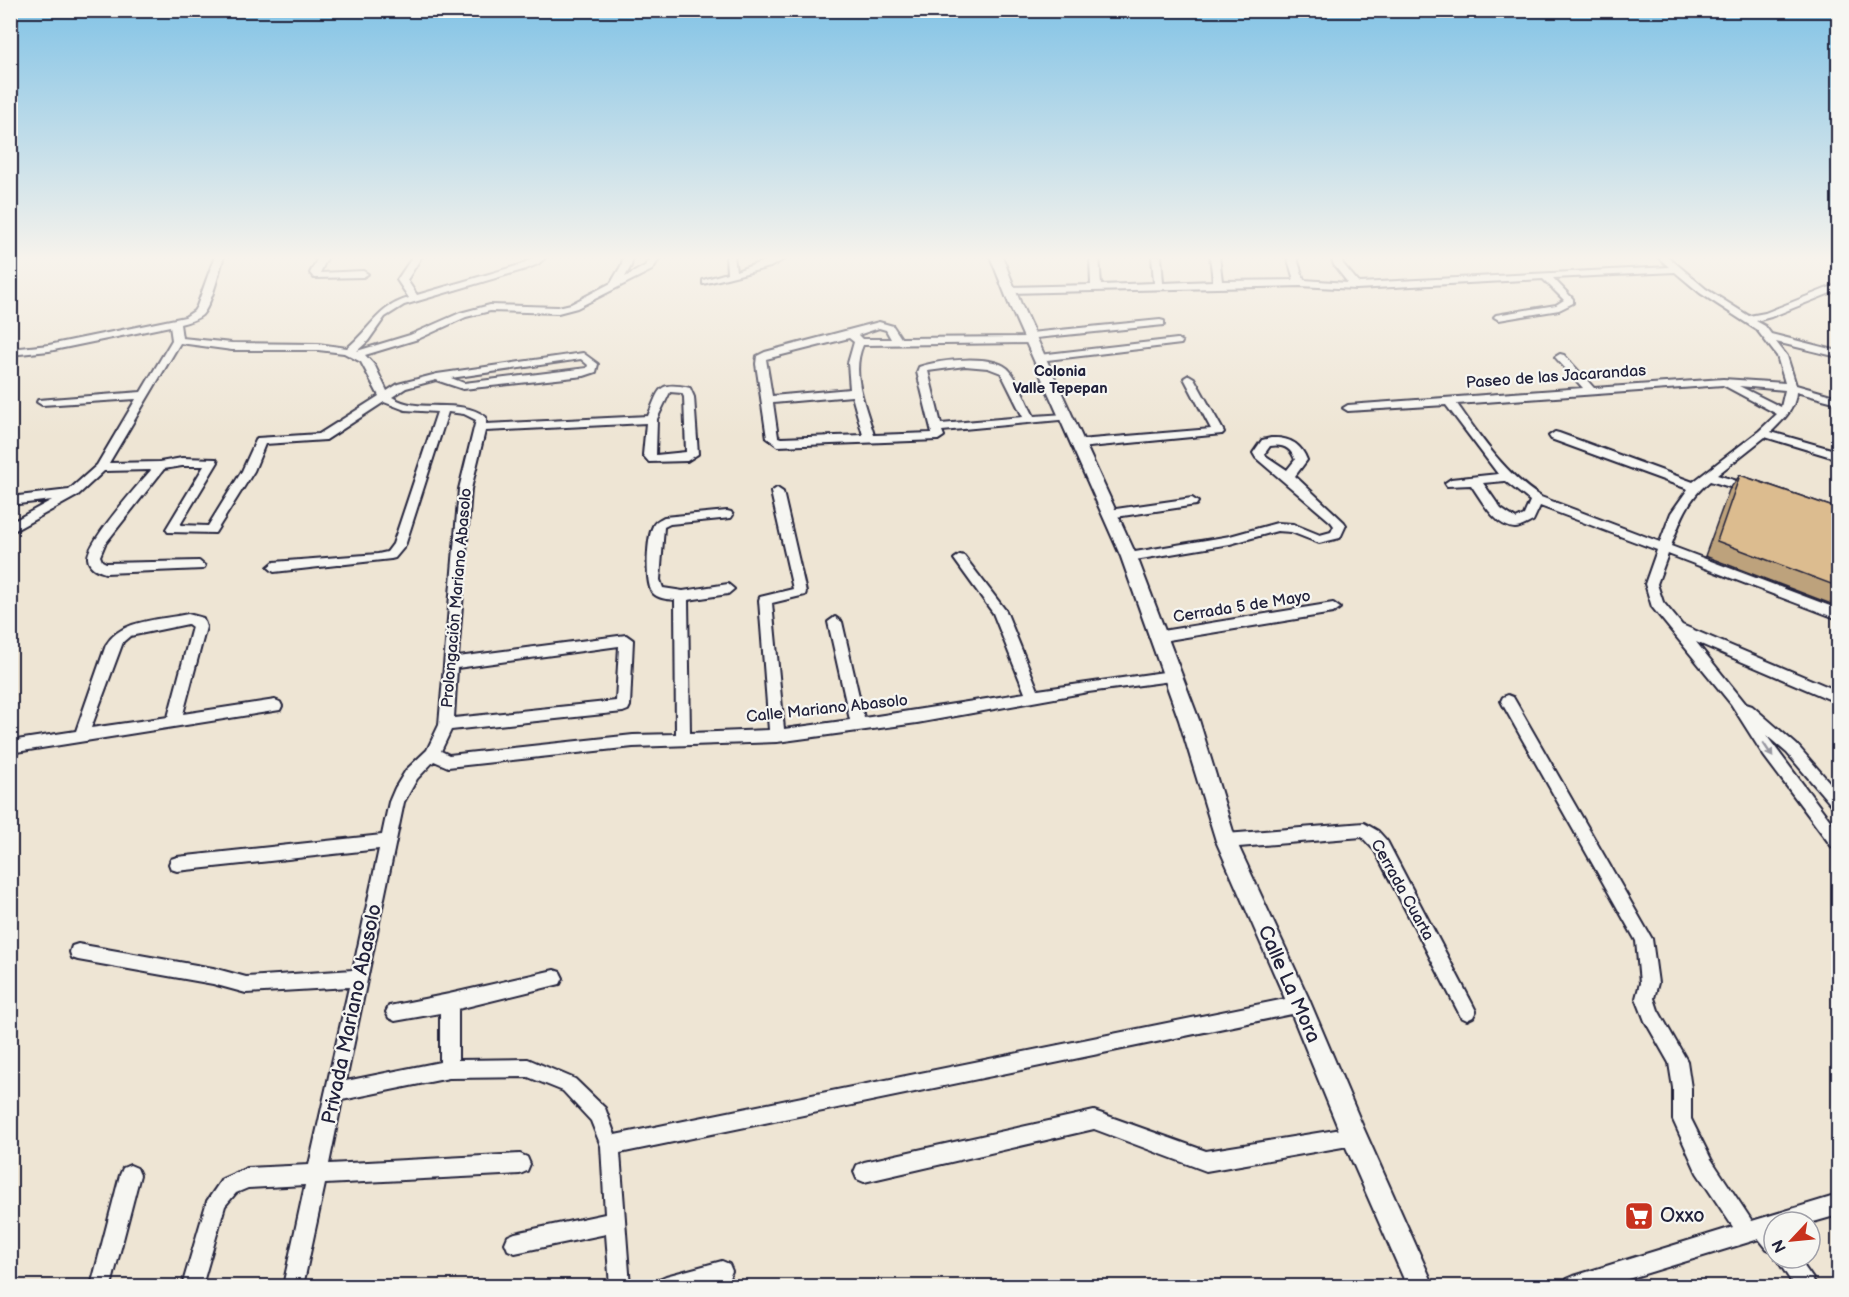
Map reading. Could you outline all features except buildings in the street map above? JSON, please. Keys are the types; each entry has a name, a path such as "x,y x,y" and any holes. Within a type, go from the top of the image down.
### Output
{"street":[{"path":"10,352 49,348 175,323 190,317"},
{"path":"354,352 381,317"},
{"path":"177,340 239,347 354,352 414,337 460,317"},
{"path":"1021,317 1129,557 1171,676"},
{"path":"1745,317 1770,337 1782,356 1791,387 1790,400 1784,413 1695,487 1677,513 1651,584 1657,604 1736,700 1769,752 1839,842"},
{"path":"1750,319 1761,317"},
{"path":"10,529 73,493 101,467 177,340 175,323"},
{"path":"855,338 897,342 1031,338 1160,323"},
{"path":"897,342 893,328 882,324 855,338 761,358 773,438 778,442 938,436 922,372 922,369 933,365 984,363 999,367 1005,371 1030,420"},
{"path":"1770,337 1839,354"},
{"path":"855,338 852,352 857,392 869,437"},
{"path":"1040,358 1177,342"},
{"path":"354,352 367,360 379,388 385,397 395,404 477,413 482,419 482,428 652,419"},
{"path":"101,467 212,462 172,529 211,530 248,471 261,441 321,437 402,386 437,377 583,356 593,364 592,370 584,373 463,386 437,377"},
{"path":"1560,357 1590,390"},
{"path":"1079,444 1218,432 1189,378"},
{"path":"1723,382 1784,413"},
{"name":"Paseo de las Jacarandas","path":"1449,401 1723,382 1791,387 1839,400"},
{"path":"668,388 686,390 689,397 692,454 687,458 653,459 649,456 652,419 665,390 668,388"},
{"path":"767,400 857,392"},
{"path":"42,402 145,395"},
{"path":"1348,408 1449,401"},
{"name":"Paseo de las Jacarandas","path":"1449,401 1506,477 1519,490 1537,500 1839,614"},
{"path":"274,567 391,555 399,546 443,411"},
{"path":"936,428 1066,417"},
{"name":"Prolongación Mariano Abasolo","path":"440,758 453,663 465,489 482,428"},
{"path":"1762,433 1839,454"},
{"path":"1555,436 1695,487"},
{"path":"160,466 99,543 94,556 96,564 105,568 199,566"},
{"path":"1129,557 1230,540 1276,527 1293,528 1319,539 1336,535 1340,525 1288,477"},
{"path":"1451,483 1506,477"},
{"path":"1709,477 1763,493"},
{"path":"1474,480 1499,515 1506,521 1516,524 1529,518 1537,500"},
{"path":"777,492 800,592 765,600 777,736"},
{"path":"10,501 73,493"},
{"path":"1109,514 1192,502"},
{"path":"728,515 668,520 659,525 656,532 654,580 658,591 663,594 681,595 728,589"},
{"path":"960,559 999,611 1033,696"},
{"path":"681,595 683,739"},
{"name":"Cerrada 5 de Mayo","path":"1156,637 1333,608"},
{"path":"82,735 113,645 118,638 136,630 188,619 198,621 199,627 174,722"},
{"path":"835,622 858,724"},
{"path":"1676,628 1839,697"},
{"path":"446,726 623,706 626,640 453,663"},
{"name":"Calle Mariano Abasolo","path":"440,758 633,741 777,736 917,717 1033,696 1171,676"},
{"name":"Calle La Mora","path":"1171,676 1190,720 1226,841 1300,1005 1354,1136 1421,1287"},
{"path":"1736,700 1792,748 1839,802"},
{"path":"1508,702 1644,939 1649,983 1644,998 1650,1015 1678,1061 1682,1088 1682,1120 1704,1166 1762,1224"},
{"path":"10,747 275,706"},
{"name":"Privada Mariano Abasolo","path":"293,1287 397,795 413,770 440,758"},
{"name":"Cerrada Cuarta","path":"1226,841 1364,830 1373,836 1381,846 1467,1011"},
{"path":"177,864 389,841"},
{"path":"78,952 213,976 246,985 359,978"},
{"path":"395,1012 449,1003 555,978"},
{"path":"449,1003 449,1069"},
{"path":"610,1146 1300,1005"},
{"path":"335,1092 449,1069 528,1068 569,1084 598,1115 610,1146 620,1287"},
{"path":"864,1172 1094,1120 1206,1161 1354,1136"},
{"path":"192,1287 217,1201 229,1186 247,1178 520,1164"},
{"path":"102,1287 130,1175"},
{"path":"1822,1211 1839,1206"},
{"path":"515,1243 615,1222"},
{"path":"1574,1287 1762,1231"},
{"path":"1794,1270 1806,1287"},
{"path":"666,1287 722,1271"}],"place":[{"name":"Oxxo","path":"1639,1216"}],"district":[{"name":"Colonia Valle Tepepan","path":"1060,380"}]}
